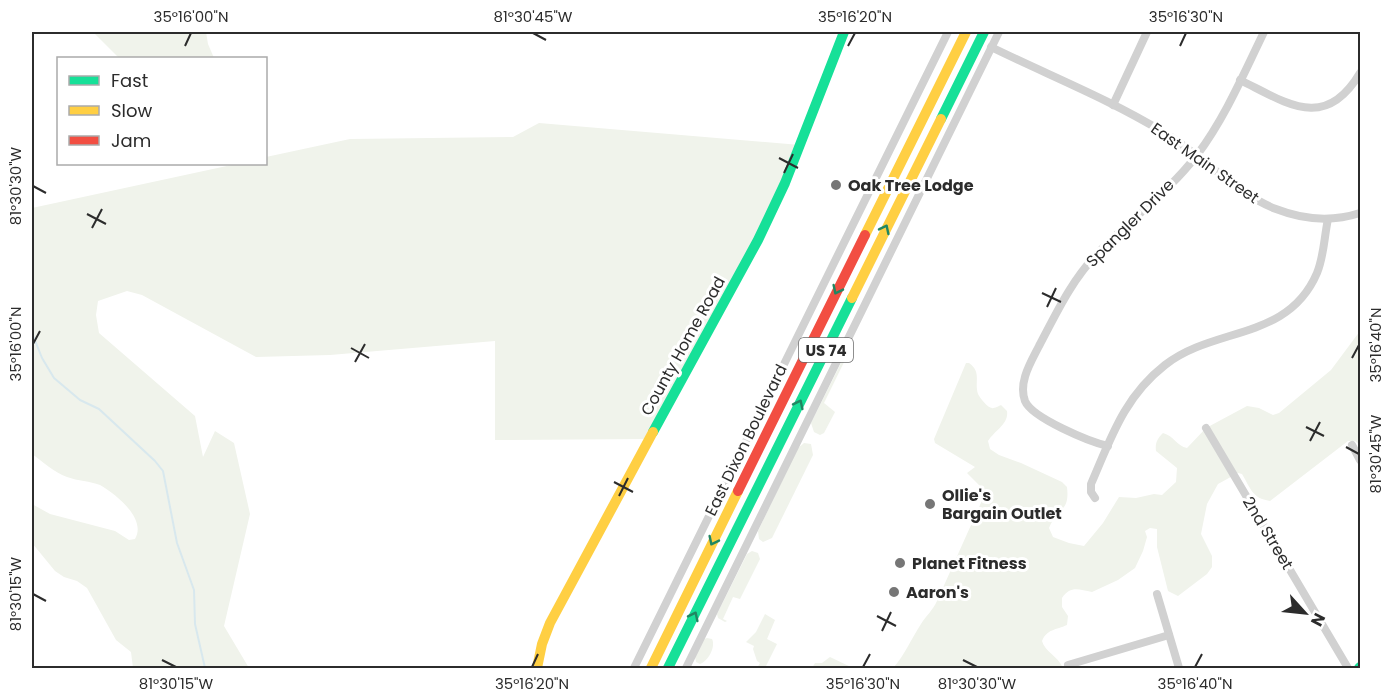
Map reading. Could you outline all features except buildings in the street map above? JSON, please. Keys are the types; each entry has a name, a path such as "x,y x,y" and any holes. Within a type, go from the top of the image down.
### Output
{"main road":[{"name":"County Home Road","path":"537,669 542,644 550,622 770,216 844,32"},
{"name":"East Dixon Boulevard","path":"651,669 966,32"},
{"path":"947,107 942,100 943,96 973,32"},
{"name":"East Dixon Boulevard","path":"668,669 984,32"},
{"path":"897,206 902,181 932,117 932,111 928,107"}],"street":[{"name":"East Dixon Boulevard","path":"634,669 948,32"},
{"path":"686,669 999,32"},
{"path":"1113,105 1148,32"},
{"name":"Spangler Drive","path":"1108,446 1094,442 1033,412 1028,407 1024,396 1025,377 1063,300 1083,270 1103,248 1157,199 1197,154 1217,123 1264,32"},
{"name":"East Main Street","path":"991,47 1163,131 1259,201 1275,209 1302,218 1328,219 1360,213"},
{"path":"1240,80 1296,106 1311,108 1333,103 1348,90 1360,73"},
{"path":"914,100 928,107"},
{"path":"947,107 959,113"},
{"path":"1095,498 1090,484 1132,397 1165,366 1193,349 1271,322 1295,305 1317,272 1324,251 1328,219"},
{"name":"2nd Street","path":"1206,428 1348,669"},
{"path":"787,429 800,436"},
{"path":"1352,445 1360,460"},
{"path":"1157,594 1179,669"},
{"path":"1068,665 1169,635"}],"shaded area":[{"path":"93,32 206,32 214,57 118,57"},
{"path":"539,123 800,145 785,183 649,439 495,440 495,341 330,355 256,357 142,295 127,291 98,301 96,315 99,333 195,416 203,457 215,431 234,443 250,514 224,626 249,668 133,668 131,652 116,640 87,588 55,571 32,543 32,504 50,514 115,531 129,540 135,539 138,531 133,515 114,494 100,485 62,475 32,454 32,208 231,165 267,165 267,157 350,139 513,137"},
{"path":"1360,331 1360,460 1359,444 1355,441 1348,441 1270,501 1259,498 1242,474 1238,473 1218,484 1207,504 1201,534 1212,556 1212,567 1207,574 1178,596 1168,591 1157,547 1157,529 1150,528 1145,531 1147,537 1135,568 1118,580 1092,592 1072,590 1062,598 1062,607 1068,616 1067,625 1049,632 1042,641 1063,668 893,668 935,604 984,496 982,488 967,473 975,467 935,443 934,439 966,363 973,366 977,374 978,394 986,405 994,408 1001,405 1007,411 1006,420 988,441 990,449 1062,482 1067,487 1067,501 1049,528 1053,537 1084,546 1103,523 1119,497 1162,495 1176,482 1177,468 1156,451 1157,441 1163,433 1187,448 1206,428 1247,406 1259,408 1273,415 1279,413 1331,370"},
{"path":"848,349 850,350 824,403 835,412 824,433 820,435 814,432 811,423"},
{"path":"804,443 811,444 813,455 772,538 763,542 759,539 758,531 798,448"},
{"path":"752,551 758,553 760,559 740,599 733,597 723,619 727,621 725,622 718,618 717,614 747,554"},
{"path":"765,614 775,620 767,639 777,644 765,668 757,668 760,663 757,661 754,646 746,642 756,632"},
{"path":"704,639 712,639 712,650 706,660 700,664 696,662 695,657"},
{"path":"830,657 853,668 812,668 815,663 822,663"}],"waterway":[{"path":"32,333 42,358 54,378 80,400 99,409 163,471 177,543 194,590 195,624 205,668"}],"traffic: fast":[{"path":"653,432 758,240 785,183 844,32"},
{"path":"941,119 984,32"},
{"path":"668,668 852,298"}],"traffic: slow":[{"path":"865,235 966,32"},
{"path":"852,298 941,119"},
{"path":"537,668 542,644 550,623 653,432"},
{"path":"651,668 738,491"}],"traffic: jam":[{"path":"738,491 865,235"}],"place":[{"name":"Oak Tree Lodge","path":"836,185"},
{"name":"Ollie's Bargain Outlet","path":"930,504"},
{"name":"Planet Fitness","path":"900,563"},
{"name":"Aaron's","path":"894,592"}]}
